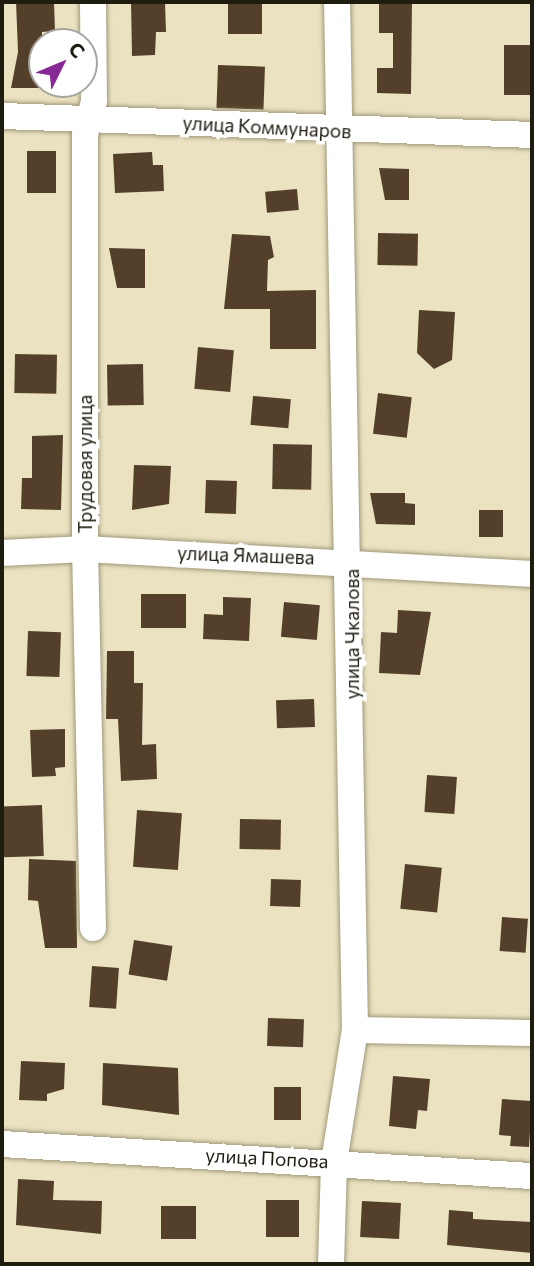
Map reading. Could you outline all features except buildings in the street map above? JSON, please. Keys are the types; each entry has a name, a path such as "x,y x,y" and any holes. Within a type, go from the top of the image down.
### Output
{"street":[{"name":"Трудовая улица","path":"93,2 85,549 93,928"},
{"name":"улица Чкалова","path":"331,1264 334,1162 355,1030 351,560 337,2"},
{"name":"улица Коммунаров","path":"2,116 339,131 532,135"},
{"name":"улица Ямашева","path":"2,554 85,549 351,560 532,574"},
{"path":"355,1030 532,1033"},
{"name":"улица Попова","path":"2,1144 532,1176"}]}
